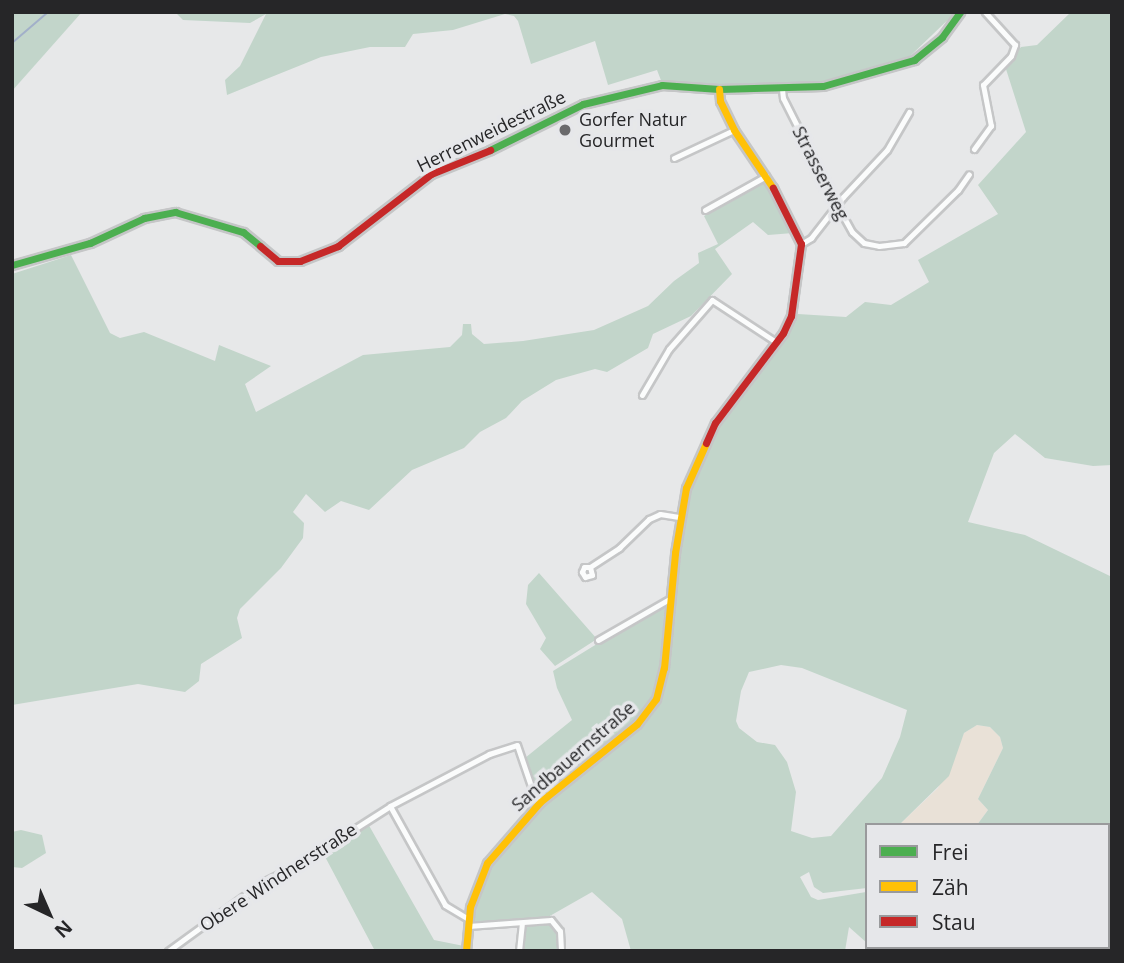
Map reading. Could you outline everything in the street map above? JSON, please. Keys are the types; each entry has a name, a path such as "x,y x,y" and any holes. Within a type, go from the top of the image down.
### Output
{"street":[{"name":"Herrenweidestraße","path":"12,265 90,243 144,218 175,212 243,232 278,261 300,261 345,242 431,174 499,147 583,104 662,85 719,89 748,86 782,89 823,86 914,60 942,37 960,12"},
{"path":"974,149 991,126 983,85 1011,56 1015,45 985,12"},
{"path":"719,89 720,101 734,130 766,176 801,244 811,238 887,150 909,113"},
{"name":"Strasserweg","path":"782,89 783,98 837,205 852,232 864,243 899,245 958,190 970,174"},
{"path":"674,158 734,130"},
{"path":"705,210 766,176"},
{"name":"Sandbauernstraße","path":"466,951 473,893 487,863 540,802 637,724 656,699 664,668 679,517 686,488 707,436 733,396 776,342 791,316 801,244"},
{"path":"642,395 669,349 712,300 776,342"},
{"path":"590,567 619,548 649,519 660,514 679,517"},
{"path":"598,640 671,598"},
{"name":"Obere Windnerstraße","path":"168,951 264,882 301,863 390,806 473,761 517,745 532,789 540,802"},
{"path":"390,806 445,905 468,922 522,923 546,919 555,922 561,951"},
{"path":"519,951 522,923"}],"shaded area":[{"path":"977,725 990,727 1000,737 1003,748 978,799 988,810 978,823 901,823 938,788 964,733"}],"green space":[{"path":"12,12 82,12 12,91"},
{"path":"175,12 956,12 906,60 810,85 708,86 662,83 657,70 608,85 595,41 531,64 518,21 514,16 505,14 453,30 413,34 405,47 370,47 321,57 227,95 225,80 240,66 266,14 250,23 183,20"},
{"path":"1071,12 1112,12 1112,465 1093,466 1045,458 1015,434 994,453 968,522 1025,535 1112,577 1112,901 1110,823 978,823 988,810 978,799 1003,748 1000,737 990,727 977,725 964,733 949,776 901,823 865,823 865,888 823,893 814,887 809,872 800,877 811,897 818,900 865,892 865,941 849,927 845,951 631,951 622,919 592,892 548,917 521,922 474,923 472,907 488,867 543,803 627,738 656,702 667,667 681,523 694,478 715,428 785,338 798,314 846,317 865,302 891,305 929,282 918,260 998,214 978,185 1026,132 1005,66 1021,47 1037,45","holes":["781,665 802,668 907,710 900,737 882,778 831,836 812,838 791,831 796,792 787,762 775,745 757,742 739,728 736,721 741,691 749,672"]},
{"path":"767,181 793,233 768,235 753,222 715,249 732,274 691,316 653,334 648,348 607,372 595,369 556,380 522,401 506,418 480,432 464,448 412,470 369,510 341,501 325,512 306,494 293,512 304,523 303,538 281,568 240,609 237,618 242,638 201,664 199,681 185,692 138,684 12,705 12,274 71,255 110,333 120,338 144,332 215,361 219,345 271,366 245,384 256,412 363,355 450,347 462,335 463,324 471,324 472,334 484,344 523,341 594,330 648,306 674,281 699,263 698,253 718,244 704,216"},
{"path":"539,573 597,639 555,666 540,649 546,638 526,604 528,585"},
{"path":"665,602 659,680 651,702 640,717 546,793 537,793 525,758 572,720 557,688 553,671"},
{"path":"367,822 434,940 464,946 464,951 375,951 322,851"},
{"path":"21,830 42,835 46,853 22,868 12,867 12,832"},
{"path":"538,922 553,922 557,929 559,951 522,951 526,926"}],"waterway":[{"path":"12,43 48,12"}],"traffic: fast":[{"path":"490,150 583,104 662,85 719,89 823,86 914,60 942,37 960,12"},
{"path":"12,265 90,243 144,218 175,212 243,232 260,246"}],"traffic: slow":[{"path":"719,89 720,101 734,130 773,188"},
{"path":"466,951 470,907 487,863 540,802 637,724 656,699 664,668 675,553 686,488 706,443"}],"traffic: jam":[{"path":"260,246 278,261 300,261 338,246 431,174 490,150"},
{"path":"706,443 715,423 783,333 791,316 801,244 773,188"}],"place":[{"name":"Gorfer Natur Gourmet","path":"565,130"}]}
